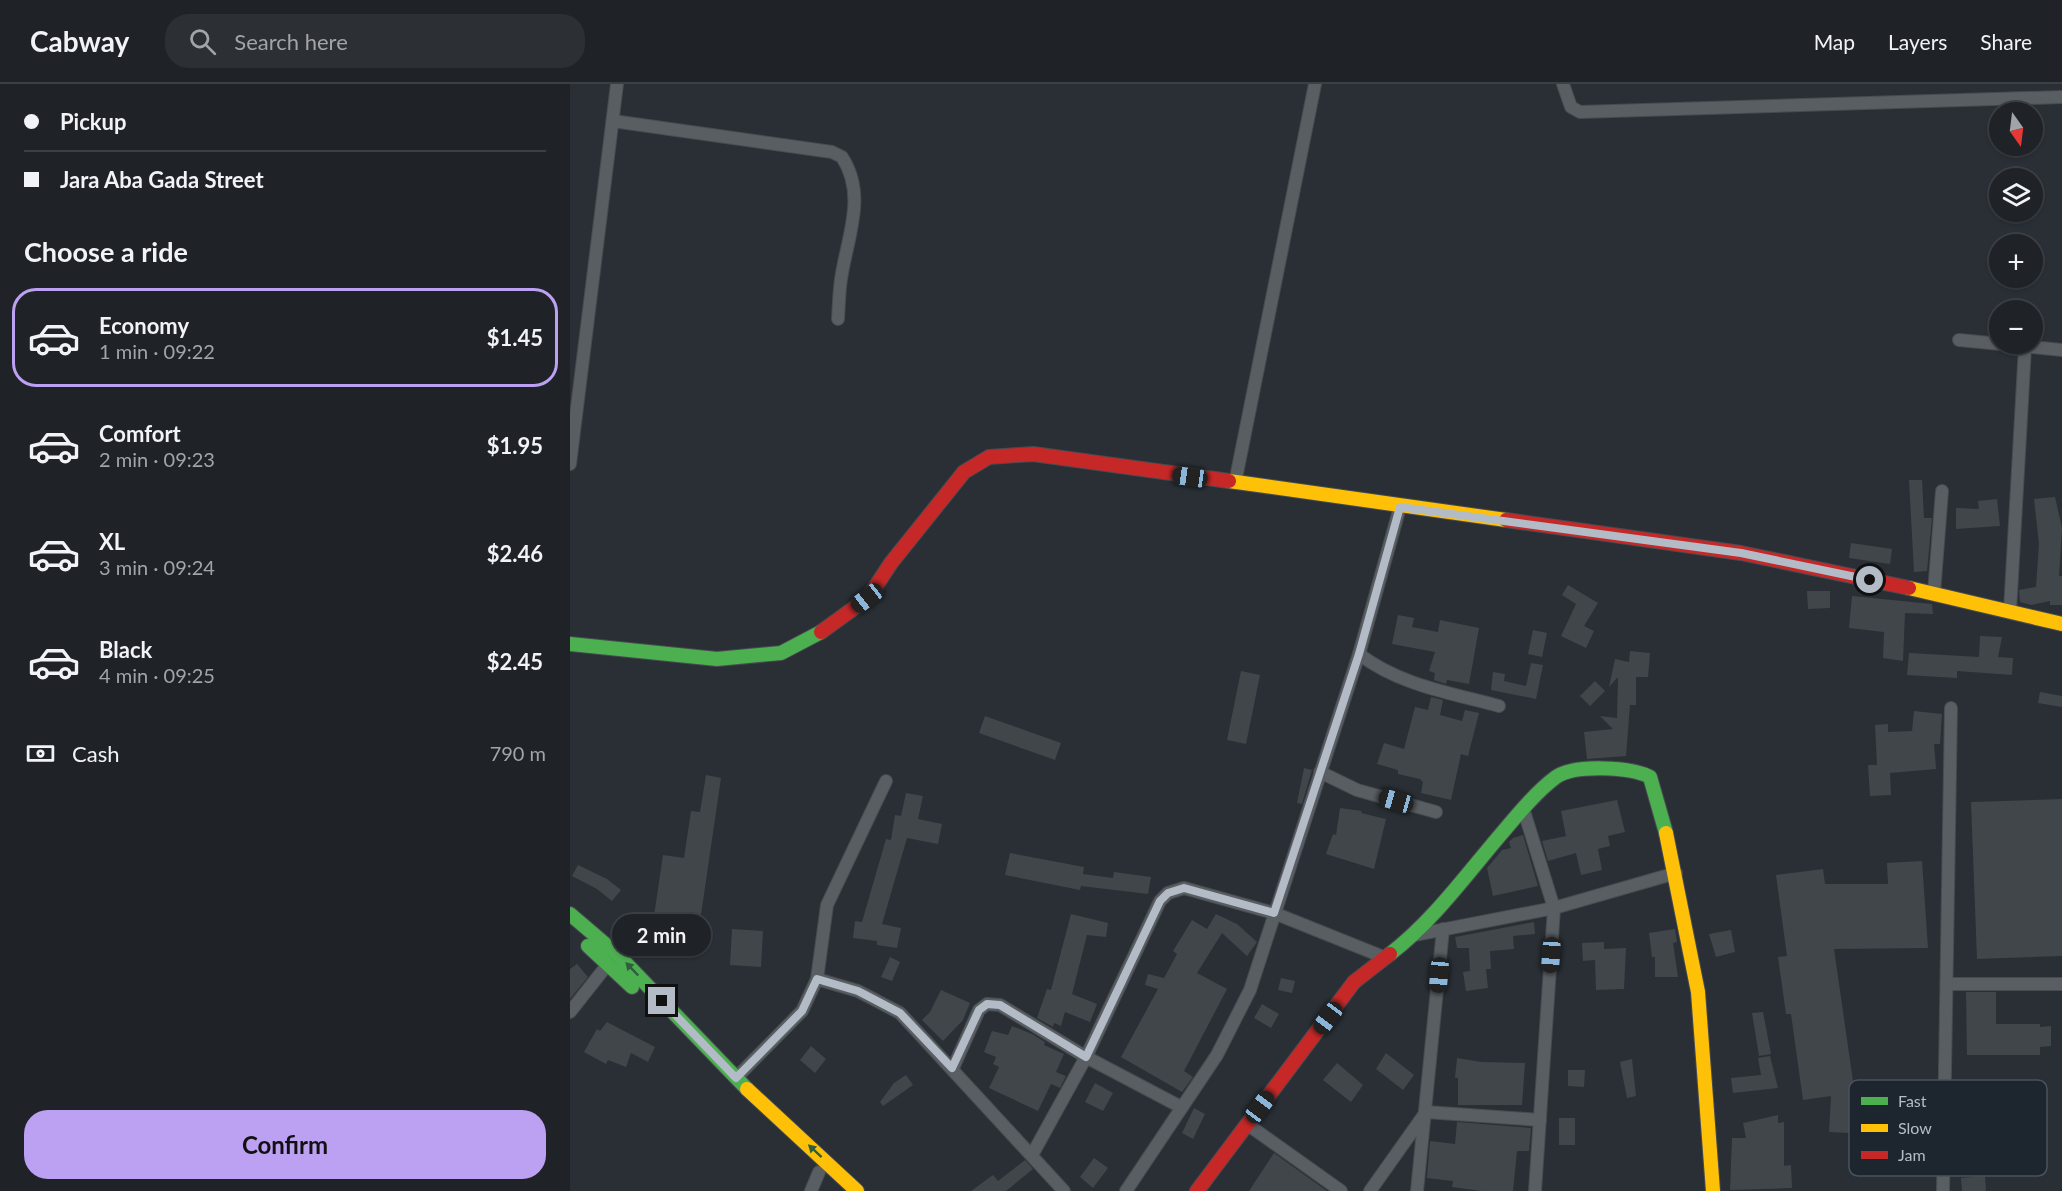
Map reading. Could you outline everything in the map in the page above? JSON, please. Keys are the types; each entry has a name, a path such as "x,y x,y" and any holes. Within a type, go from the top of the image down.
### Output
{"street":[{"path":"570,464 617,84"},
{"path":"1235,483 1315,84"},
{"path":"1563,84 1572,107 1580,112 2062,97"},
{"path":"612,121 832,152 842,157 855,188 855,206 842,275 838,319"},
{"path":"1959,340 1989,343"},
{"path":"2043,348 2062,350"},
{"path":"2010,611 2025,354"},
{"path":"570,644 717,659 781,653 830,627 867,598 891,563 964,472 989,457 1033,454 1741,553 1934,593 2062,624"},
{"path":"1934,593 1942,492"},
{"path":"1126,1191 1217,1055 1250,990 1359,654 1400,507"},
{"path":"1359,654 1376,668 1419,685 1499,706"},
{"path":"1945,1080 1951,708"},
{"path":"1197,1191 1354,982 1415,935 1522,808 1558,776 1582,770 1636,770 1650,777 1657,796 1676,873 1698,992 1713,1191"},
{"path":"1320,772 1357,790 1436,812"},
{"path":"736,1078 802,1011 817,979 827,905 886,781"},
{"path":"1522,808 1554,908 1535,1191"},
{"path":"1415,935 1554,908 1676,873"},
{"path":"1032,1155 1086,1057 1160,901 1168,893 1184,888 1274,913 1386,957"},
{"path":"570,914 618,955 736,1078 857,1191"},
{"path":"1417,1191 1443,929"},
{"path":"570,930 608,964 838,1191"},
{"path":"570,1012 608,964"},
{"path":"817,979 858,991 900,1013 1064,1191"},
{"path":"1947,984 2062,984"},
{"path":"952,1068 979,1010 987,1004 1000,1005 1086,1057 1181,1107"},
{"path":"1426,1113 1540,1120"},
{"path":"1370,1191 1426,1113"},
{"path":"1247,1125 1341,1191"},
{"path":"811,1191 819,1172"},
{"path":"1943,1176 1943,1191"}],"building":[{"path":"1909,480 1922,480 1924,518 1932,518 1927,571 1914,572"},
{"path":"2055,497 2062,528 2059,576 2062,576 2062,605 2050,605 2050,601 2031,605 2020,602 2019,590 2036,587 2039,544 2034,499"},
{"path":"1997,499 2000,526 1956,529 1956,508 1979,509 1978,501"},
{"path":"1851,543 1892,549 1890,564 1849,558"},
{"path":"1568,585 1598,603 1584,626 1594,631 1586,648 1561,636 1576,604 1562,595"},
{"path":"1807,591 1830,591 1830,608 1808,609"},
{"path":"1852,596 1932,604 1933,614 1905,613 1903,661 1883,658 1884,632 1849,628"},
{"path":"1398,615 1414,618 1412,627 1438,632 1440,620 1479,628 1469,684 1447,680 1446,684 1434,680 1435,673 1429,671 1435,652 1392,644"},
{"path":"1533,630 1547,633 1542,657 1528,654"},
{"path":"1980,636 2002,637 1998,657 2013,658 2012,675 1957,671 1957,678 1907,675 1909,653 1979,657"},
{"path":"1630,651 1650,653 1648,677 1636,677 1636,705 1630,705 1626,756 1587,759 1584,732 1613,729 1600,716 1617,718 1618,677 1609,687 1615,659 1629,662"},
{"path":"1531,663 1543,665 1536,699 1491,690 1493,672 1505,674 1504,681 1526,686"},
{"path":"1241,671 1260,675 1246,744 1227,740"},
{"path":"1595,681 1605,691 1590,706 1580,696"},
{"path":"2040,692 2062,696 2062,707 2038,703"},
{"path":"1431,697 1443,700 1440,715 1462,721 1465,710 1479,713 1468,756 1461,754 1451,800 1421,793 1423,782 1420,779 1398,774 1398,770 1377,764 1384,743 1404,749 1415,707 1428,710"},
{"path":"1914,711 1942,714 1940,744 1934,744 1936,769 1890,773 1891,795 1870,796 1868,765 1877,765 1875,725 1888,724 1888,732 1912,731"},
{"path":"985,716 1061,743 1055,760 979,733"},
{"path":"1304,768 1312,770 1302,804 1297,803"},
{"path":"706,775 721,778 696,949 682,946 688,921 654,916 663,855 684,858 691,811 700,812"},
{"path":"906,793 923,796 918,819 942,824 938,844 907,838 882,924 901,928 897,948 877,945 877,941 853,938 855,921 862,922 886,839 891,840 895,815 901,816"},
{"path":"2062,799 2062,956 1977,959 1971,802"},
{"path":"1617,800 1625,832 1608,836 1610,846 1598,849 1602,870 1581,875 1576,853 1548,861 1542,841 1566,836 1561,811"},
{"path":"1340,808 1362,811 1361,813 1386,819 1374,869 1326,854 1333,834 1336,835"},
{"path":"1523,835 1538,886 1493,896 1487,868 1502,850 1511,848 1509,842 1513,838"},
{"path":"1010,853 1084,867 1083,874 1113,878 1114,872 1151,877 1148,894 1081,886 1080,890 1005,875"},
{"path":"1922,861 1928,948 1834,949 1853,1080 1849,1080 1849,1133 1829,1132 1831,1096 1803,1100 1791,1014 1786,1014 1778,957 1787,956 1776,875 1823,869 1825,884 1888,884 1887,863"},
{"path":"578,865 607,879 621,890 612,901 597,889 572,876"},
{"path":"1071,914 1108,923 1106,937 1087,935 1072,994 1097,1004 1090,1022 1065,1012 1061,1026 1054,1023 1053,1027 1037,1018 1047,989 1051,990"},
{"path":"1216,914 1237,924 1257,942 1247,956 1222,933 1197,973 1227,989 1184,1071 1193,1077 1182,1092 1121,1057 1158,989 1145,985 1148,974 1164,978 1177,954 1173,951 1192,920 1207,929"},
{"path":"1534,922 1535,934 1513,936 1514,949 1490,951 1491,969 1486,969 1488,988 1466,991 1463,972 1470,971 1469,948 1457,948 1455,937"},
{"path":"732,929 763,931 761,967 730,965"},
{"path":"1675,929 1677,942 1673,943 1678,977 1655,977 1655,957 1652,957 1649,933"},
{"path":"1731,930 1735,952 1716,957 1709,934"},
{"path":"1604,942 1604,949 1626,948 1624,989 1596,990 1595,960 1583,961 1582,943"},
{"path":"890,957 900,962 892,981 881,977"},
{"path":"577,964 588,977 570,999 570,969"},
{"path":"1281,978 1295,981 1292,993 1278,990"},
{"path":"941,990 970,1003 963,1020 943,1041 922,1020 930,1012"},
{"path":"1966,992 1996,992 1996,1024 2051,1026 2051,1046 2040,1047 2040,1055 1967,1055"},
{"path":"1262,1004 1279,1014 1271,1028 1254,1018"},
{"path":"1763,1012 1771,1054 1759,1056 1752,1013"},
{"path":"607,1022 655,1047 648,1062 631,1053 626,1067 608,1060 606,1064 584,1052 597,1029 600,1031"},
{"path":"1012,1026 1032,1034 1045,1042 1044,1045 1064,1054 1056,1072 1066,1076 1060,1088 1051,1084 1038,1111 989,1088 999,1067 993,1064 996,1057 984,1052 992,1031 1008,1035"},
{"path":"811,1046 826,1059 815,1073 800,1060"},
{"path":"1386,1053 1414,1075 1403,1090 1376,1069"},
{"path":"1770,1056 1778,1088 1733,1093 1731,1078 1761,1075 1758,1058"},
{"path":"1457,1058 1481,1062 1525,1063 1522,1105 1458,1105 1458,1078 1455,1078"},
{"path":"1632,1059 1636,1096 1627,1098 1620,1062"},
{"path":"1337,1063 1363,1085 1351,1102 1323,1080"},
{"path":"1568,1070 1585,1070 1584,1087 1568,1086"},
{"path":"906,1075 913,1085 883,1106 880,1102 894,1083"},
{"path":"1095,1083 1113,1093 1103,1111 1085,1102"},
{"path":"1194,1108 1205,1114 1193,1139 1182,1133"},
{"path":"1778,1115 1778,1123 1784,1122 1784,1166 1791,1165 1792,1188 1730,1190 1732,1138 1746,1138 1743,1123"},
{"path":"1559,1118 1575,1118 1575,1145 1559,1145"},
{"path":"1457,1122 1531,1128 1529,1151 1517,1151 1513,1191 1481,1191 1452,1187 1453,1181 1427,1178 1430,1141 1455,1144"},
{"path":"1274,1153 1327,1191 1249,1191"},
{"path":"1094,1158 1108,1168 1093,1188 1080,1177"},
{"path":"1025,1160 1033,1169 1006,1191 971,1191 993,1175 998,1181"},
{"path":"1985,1176 1986,1191 1962,1191 1961,1178"}],"traffic: fast":[{"path":"570,644 717,659 781,653 821,632"},
{"path":"1390,954 1435,912 1534,796 1556,777 1565,773 1603,768 1630,771 1650,777 1666,833"},
{"path":"570,914 618,955 747,1089"},
{"path":"588,946 632,987"}],"traffic: slow":[{"path":"1229,481 1506,520"},
{"path":"1909,588 2062,624"},
{"path":"1666,833 1698,992 1713,1191"},
{"path":"747,1089 857,1191"}],"traffic: jam":[{"path":"821,632 868,598 891,563 964,472 989,457 1033,454 1229,481"},
{"path":"1506,520 1741,553 1909,588"},
{"path":"1197,1191 1354,982 1390,954"}],"route":[{"path":"662,1001 736,1078 802,1011 817,979 858,991 900,1013 952,1068 979,1010 987,1004 1000,1005 1086,1057 1160,901 1168,893 1184,888 1274,913 1359,654 1400,507 1741,553 1870,580"}]}
